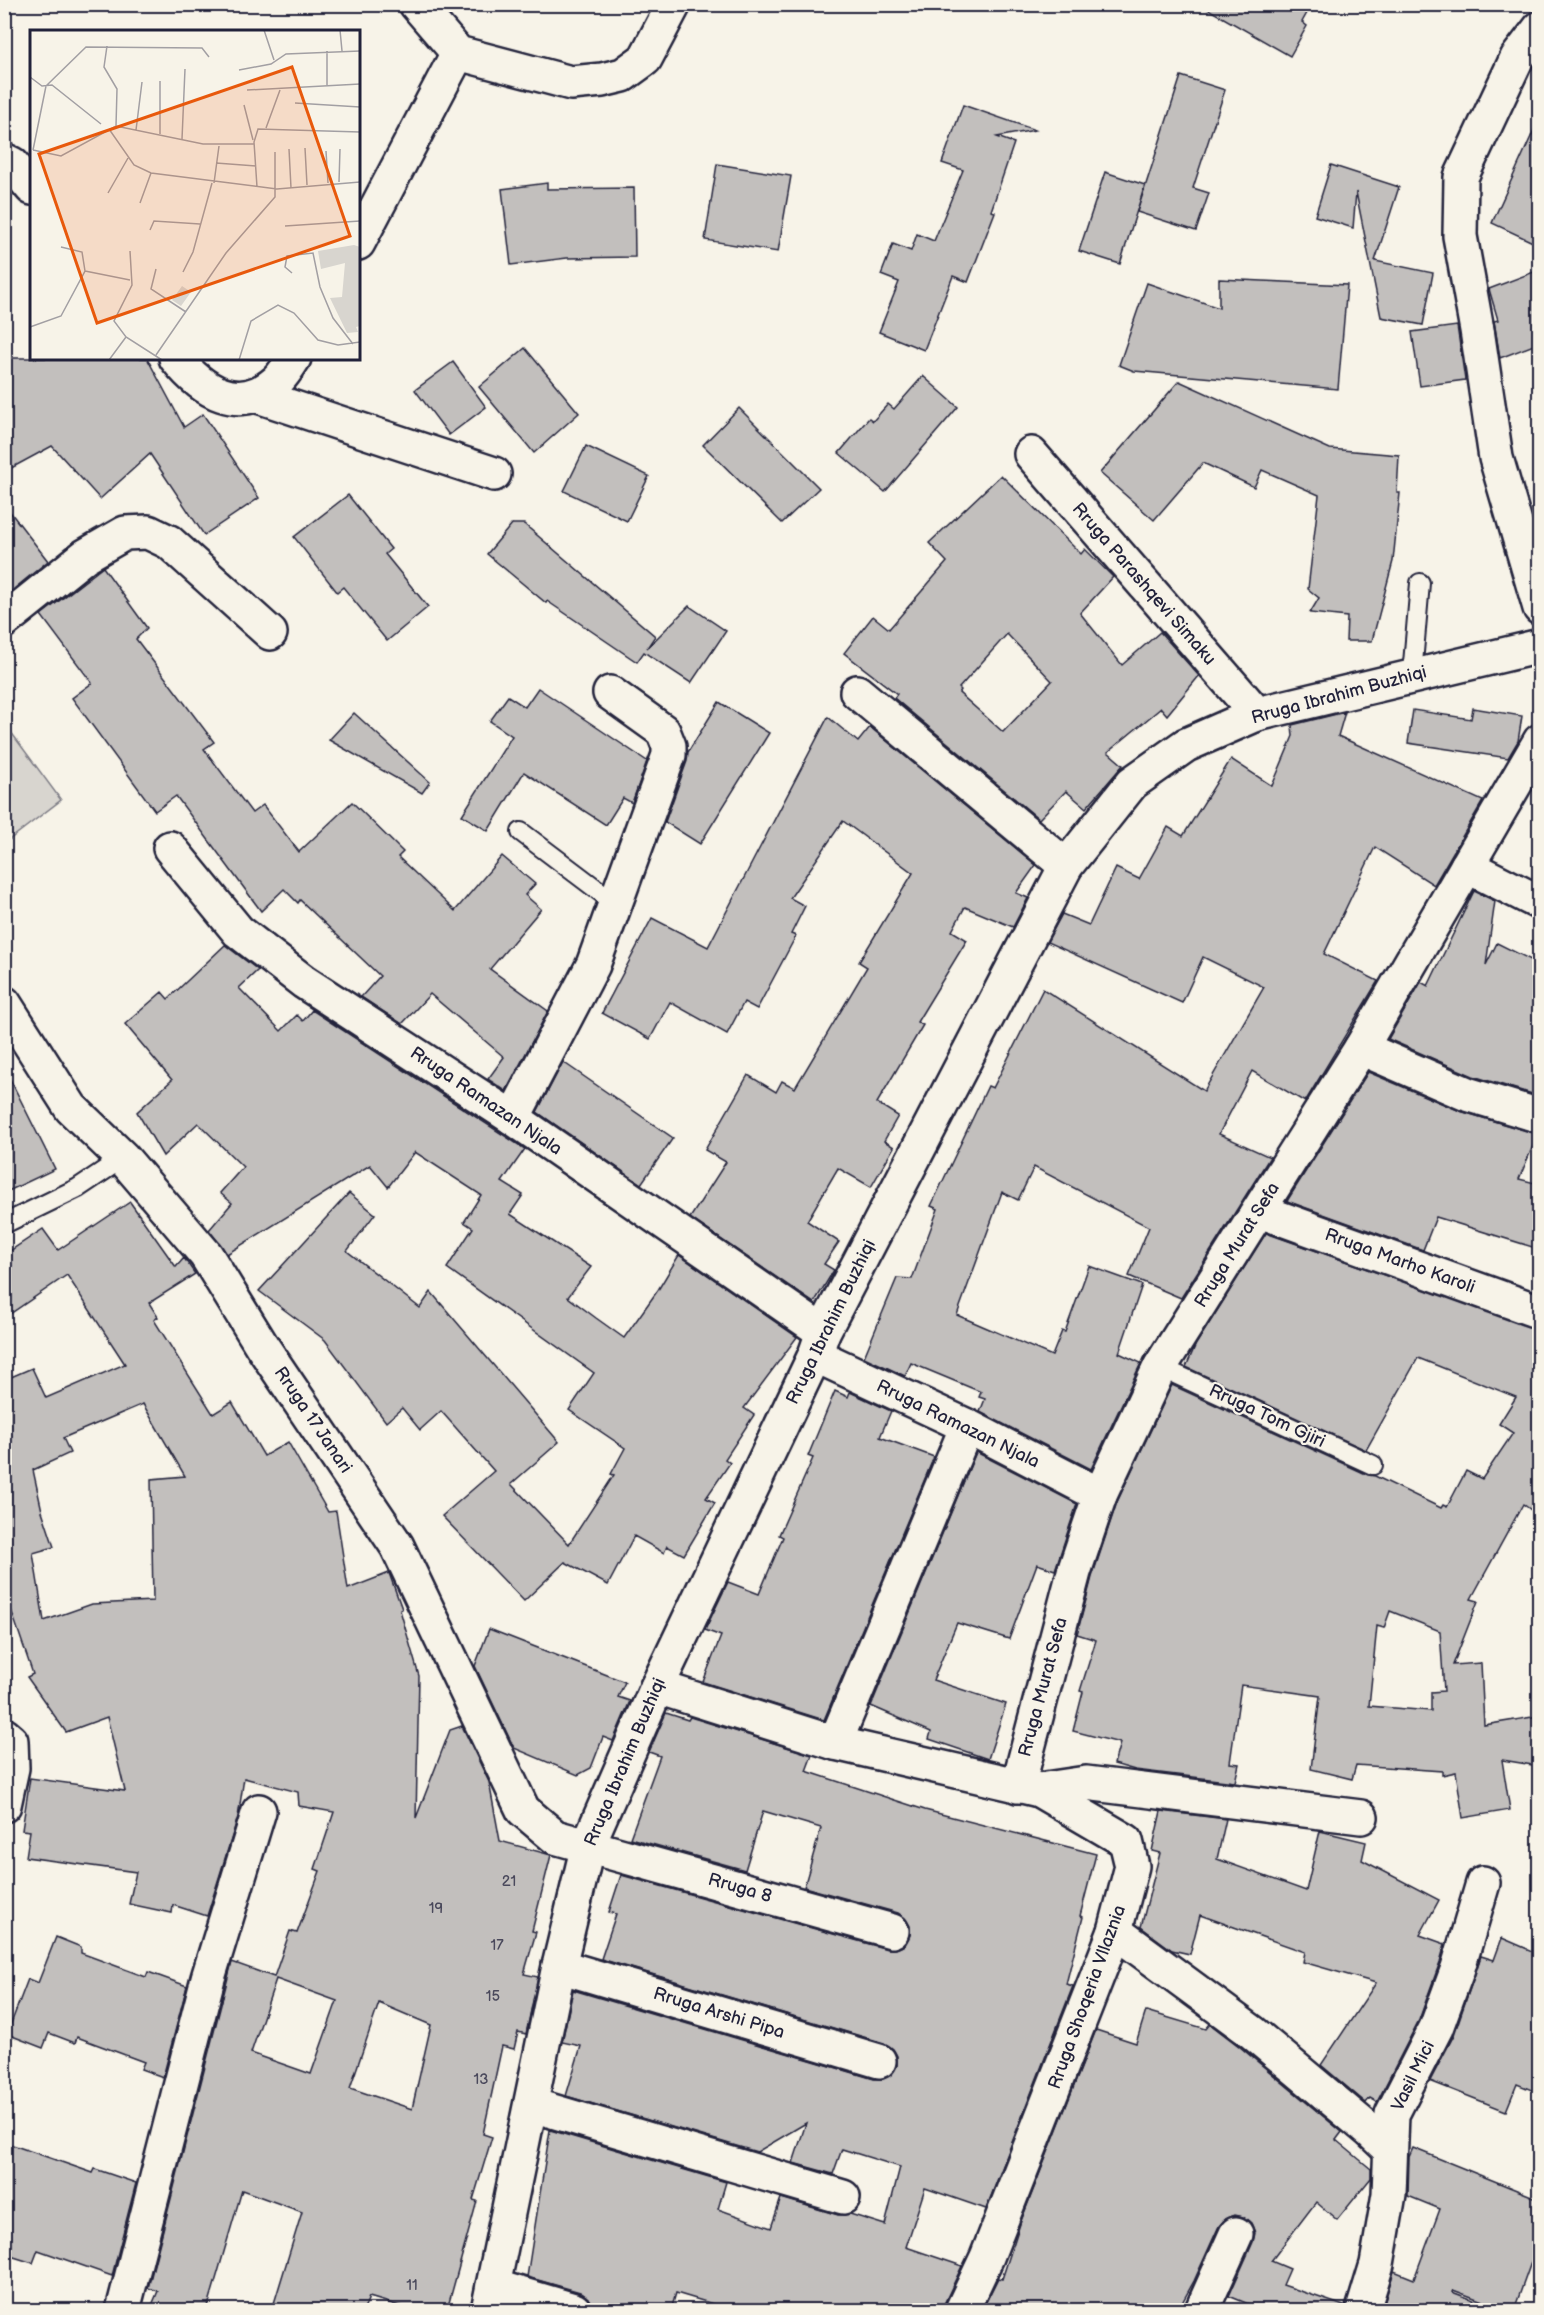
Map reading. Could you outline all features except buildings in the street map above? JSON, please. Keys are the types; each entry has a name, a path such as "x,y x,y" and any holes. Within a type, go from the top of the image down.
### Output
{"street":[{"path":"416,4 458,52 571,82 602,80 623,75 645,59 674,4"},
{"path":"1539,28 1517,58 1461,177 1460,236 1496,458 1539,608"},
{"path":"360,239 458,52"},
{"path":"4,160 12,164 30,186"},
{"path":"178,360 186,371 212,392 232,399 255,395 277,381 293,360"},
{"path":"255,395 494,474"},
{"name":"Rruga Parashqevi Simaku","path":"1031,454 1257,714"},
{"path":"4,621 86,556 125,533 148,532 169,542 270,633"},
{"name":"Rruga Ibrahim Buzhiqi","path":"491,2298 559,1966 588,1845 657,1687 819,1343 1066,866 1132,783 1186,745 1257,714 1539,646"},
{"path":"857,692 1066,866"},
{"path":"513,1118 593,964 669,755 669,746 663,731 610,693"},
{"name":"Rruga Murat Sefa","path":"1028,1788 1074,1572 1100,1495 1160,1367 1260,1211 1360,1048 1539,741"},
{"name":"Rruga Ramazan Njala","path":"170,848 238,931 304,982 513,1118 819,1343 967,1426 1100,1495"},
{"path":"1467,866 1539,903"},
{"name":"Rruga 17 Janari","path":"4,1003 71,1108 123,1158 206,1255 262,1346 397,1546 523,1810 555,1837 588,1845"},
{"path":"1360,1048 1467,1094 1539,1116"},
{"name":"Rruga Marho Karoli","path":"1260,1211 1539,1312"},
{"path":"835,1743 967,1426"},
{"name":"Rruga Shoqeria Vllaznia","path":"657,1687 835,1743 1028,1788 1126,1840 1132,1866 1115,1931 987,2257 962,2310"},
{"path":"4,1735 11,1742 12,1768 4,1805"},
{"path":"1028,1788 1086,1783 1361,1817"},
{"path":"123,2310 208,1978 259,1811"},
{"name":"Rruga 8","path":"588,1845 892,1931"},
{"name":"Vasil Mici","path":"1363,2310 1377,2264 1389,2194 1392,2114 1436,2028 1458,1968 1483,1882"},
{"path":"1115,1931 1252,2032 1390,2150"},
{"name":"Rruga Arshi Pipa","path":"559,1966 879,2061"},
{"path":"532,2105 843,2197"},
{"path":"1202,2310 1236,2234"},
{"path":"491,2298 574,2310"}],"lane":[{"path":"1412,675 1420,584"},
{"path":"521,832 615,903"},
{"path":"4,1224 78,1188 123,1158"},
{"name":"Rruga Tom Gjiri","path":"1160,1367 1373,1464"}],"shaded area":[{"path":"5,724 61,800 5,843"}]}
